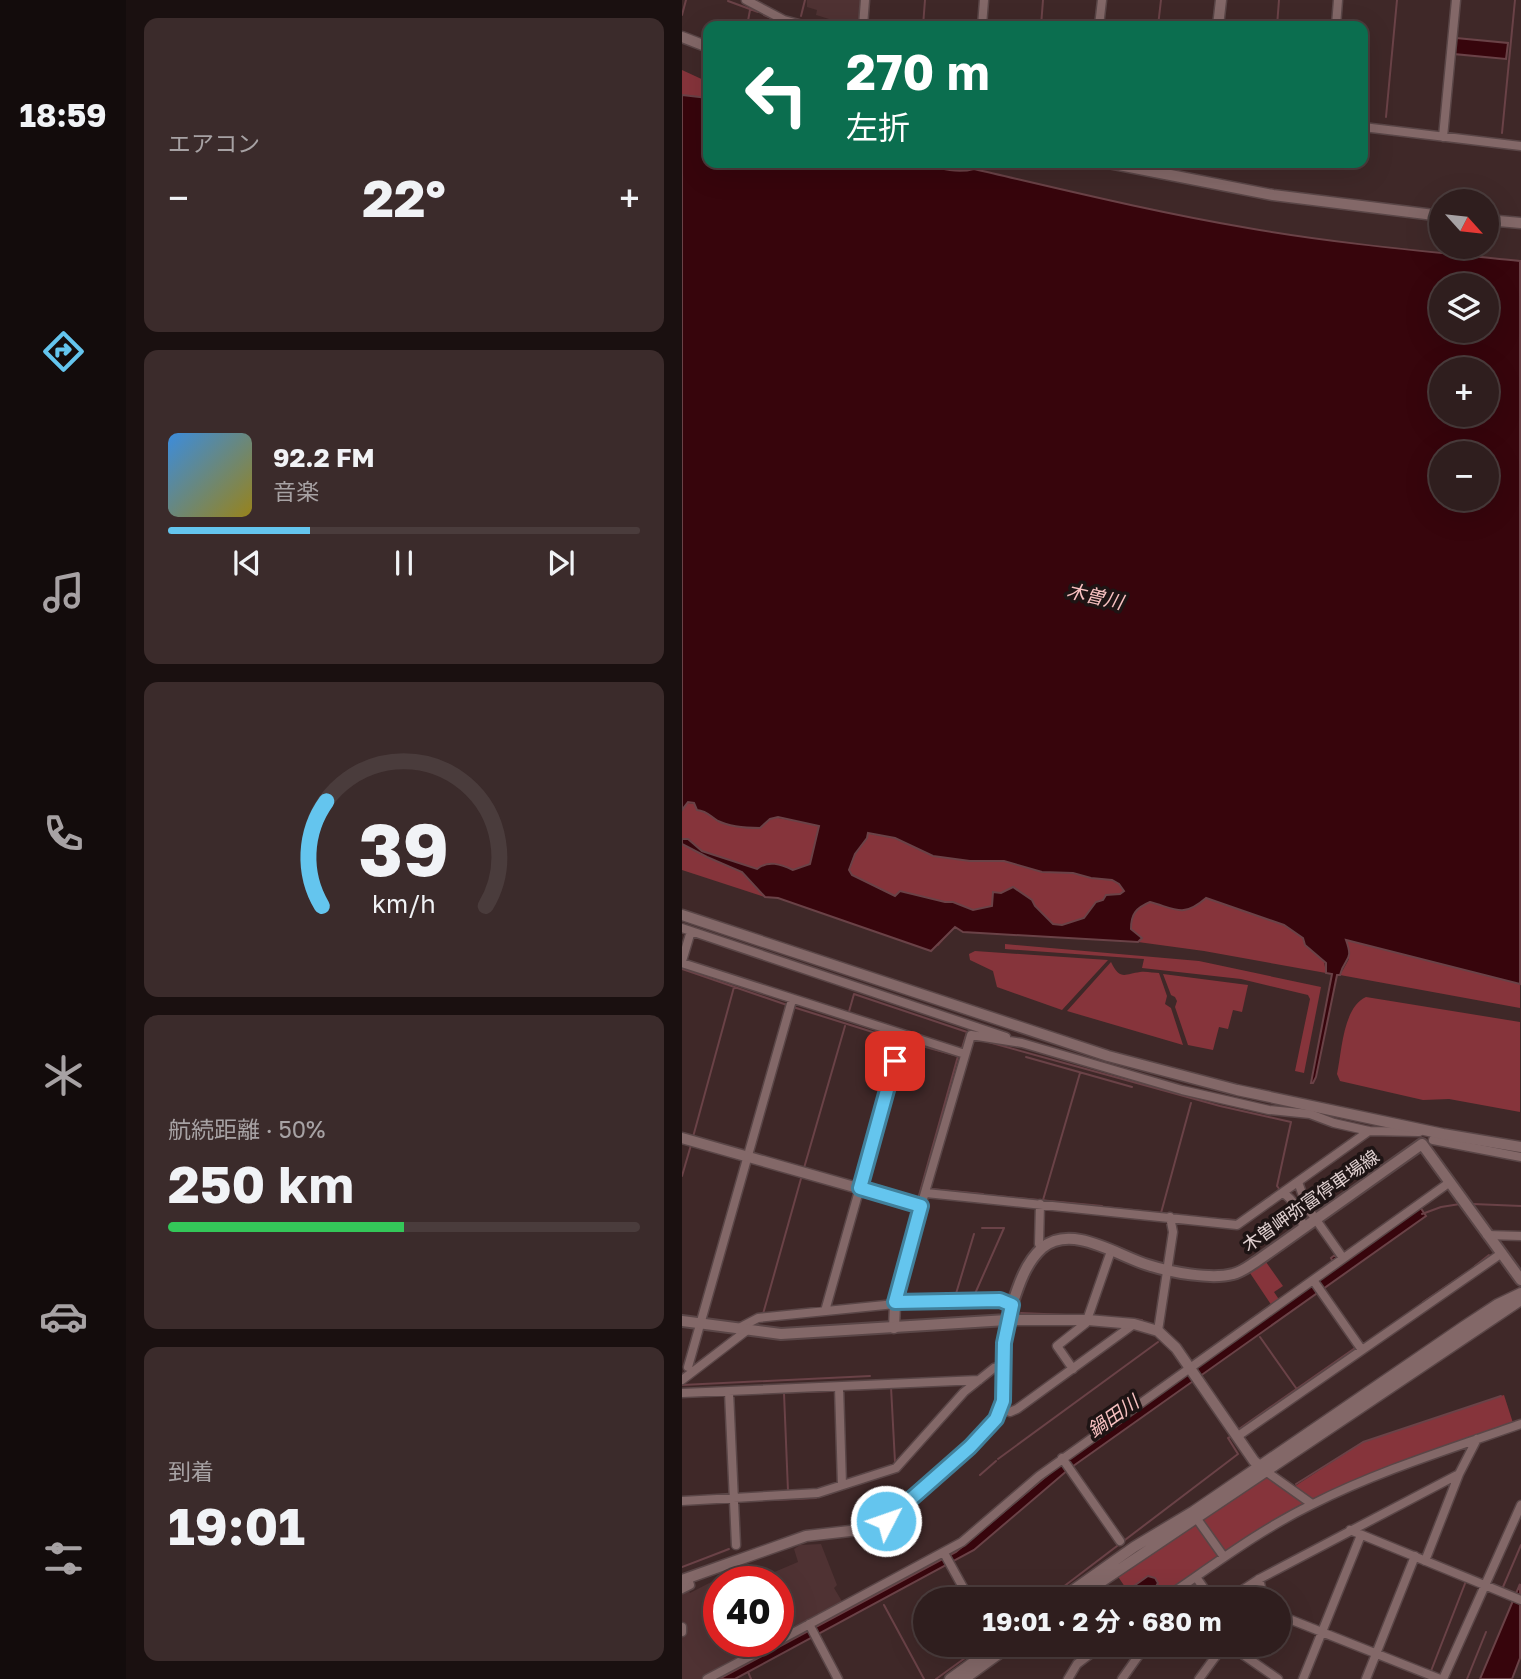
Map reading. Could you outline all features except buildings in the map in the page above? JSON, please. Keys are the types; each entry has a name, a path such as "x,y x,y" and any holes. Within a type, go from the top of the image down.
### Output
{"main road":[{"path":"1422,1144 1520,1280"},
{"name":"木曽岬弥富停車場線","path":"1043,1248 1056,1241 1075,1239 1167,1270 1232,1275 1245,1269 1422,1144"},
{"path":"682,1321 742,1331 781,1334 1008,1320 1028,1266 1043,1248"}],"street":[{"path":"746,0 788,21"},
{"path":"863,21 865,0"},
{"path":"982,21 984,0"},
{"path":"1100,21 1102,0"},
{"path":"1219,21 1221,0"},
{"path":"1336,21 1338,0"},
{"path":"1443,136 1456,0"},
{"path":"682,37 703,45"},
{"path":"1368,128 1520,146"},
{"path":"1135,168 1273,195 1429,214"},
{"path":"1499,221 1520,223"},
{"path":"682,915 1108,1056 1237,1090 1443,1134 1520,1147"},
{"path":"965,1054 792,1000 682,962 686,930 1022,1043 1182,1090 1269,1110 1310,1114 1369,1131 1443,1134"},
{"path":"688,1367 792,1000"},
{"path":"825,1311 902,1035"},
{"path":"894,1328 895,1306 921,1206 971,1035 1022,1043"},
{"path":"926,1193 1237,1225 1369,1131"},
{"path":"1422,1144 1443,1134"},
{"path":"682,1138 921,1206"},
{"path":"1433,1140 1520,1157"},
{"path":"794,1633 945,1554 1039,1476 1450,1182"},
{"path":"1291,1187 1290,1198 1296,1208 1341,1259"},
{"path":"1291,1187 1304,1200 1310,1223"},
{"path":"1040,1204 1040,1244 1043,1248"},
{"path":"1158,1331 1173,1232 1170,1217"},
{"path":"1487,1235 1520,1236"},
{"path":"1073,1369 1057,1346 1088,1320 1111,1251"},
{"path":"1238,1436 1502,1253"},
{"path":"1313,1281 1362,1350"},
{"path":"1093,1587 1197,1519 1486,1311 1520,1293"},
{"path":"682,1380 758,1318 1000,1300 1012,1305"},
{"path":"1079,1587 1520,1300"},
{"path":"682,1589 690,1585 685,1579 806,1536 876,1528 987,1431 1001,1409 1004,1391 1004,1343 1008,1320 1088,1320 1134,1324 1158,1331 1170,1341 1190,1367 1254,1461 1312,1504"},
{"path":"1001,1409 1010,1412 1017,1409 1134,1324"},
{"path":"682,1500 818,1493 896,1468 964,1392 994,1368 1004,1366"},
{"path":"682,1393 979,1380"},
{"path":"839,1387 842,1485"},
{"path":"729,1392 736,1545"},
{"path":"1181,1587 1267,1528 1312,1504 1376,1476 1520,1424"},
{"path":"1425,1561 1459,1474 1477,1439"},
{"path":"1063,1460 1120,1541"},
{"path":"1247,1587 1459,1474"},
{"path":"1291,1620 1441,1679 1520,1505"},
{"path":"1197,1519 1224,1557"},
{"path":"1350,1530 1520,1600"},
{"path":"1303,1679 1361,1535"},
{"path":"945,1554 963,1587"},
{"path":"1366,1679 1415,1556"},
{"path":"1196,1577 1203,1587"},
{"path":"1259,1579 1261,1587"},
{"path":"810,1626 838,1679"},
{"path":"682,1627 682,1632"},
{"path":"707,1679 748,1657"},
{"path":"950,1679 980,1657"},
{"path":"964,1679 994,1657"},
{"path":"1068,1679 1077,1664 1086,1657"},
{"path":"1122,1679 1138,1657"},
{"path":"1199,1679 1215,1657"},
{"path":"1247,1657 1278,1679"}],"shaded area":[{"path":"807,0 862,0 860,21 836,21 816,15 817,10 807,7"},
{"path":"682,70 703,80 703,97 682,95"},
{"path":"682,802 826,826 823,855 778,898 765,897 682,870"},
{"path":"858,832 1159,882 1319,932 1326,973 1138,942 963,932 955,927 938,946 863,897 840,869"},
{"path":"1345,939 1520,984 1520,1008 1340,975 1349,959"},
{"path":"1005,944 1199,961 1321,987 1304,1073 1295,1071 1310,999 1308,995 1241,979 1142,968 1144,959 1005,949"},
{"path":"975,951 1108,960 1062,1010 997,987 993,971 970,960 969,954"},
{"path":"1111,962 1117,972 1123,975 1159,973 1167,996 1165,1004 1171,1008 1183,1045 1067,1011"},
{"path":"1163,974 1248,985 1242,1012 1233,1010 1228,1029 1219,1027 1213,1050 1188,1045 1175,1007 1177,1001 1171,995"},
{"path":"1366,997 1520,1022 1520,1112 1449,1099 1423,1100 1340,1081 1337,1074 1348,1020 1358,1002"},
{"path":"1266,1262 1283,1286 1274,1292 1280,1301 1272,1306 1250,1273"},
{"path":"1504,1395 1513,1423 1375,1473 1266,1526 1175,1587 1125,1587 1117,1575 1274,1473 1292,1488 1363,1442"},
{"path":"821,1544 837,1585 834,1588 843,1603 794,1629 794,1566 789,1566 798,1562 794,1549 800,1545"},
{"path":"703,1586 703,1657 743,1657 701,1679 682,1679 682,1635 687,1633 682,1621 682,1591 687,1588 690,1593"}],"water":[{"path":"1456,38 1508,43 1506,59 1454,54"},
{"name":"木曽川","path":"682,95 703,97 703,168 974,169 1144,208 1248,228 1429,251 1429,259 1520,261 1520,984 1346,940 1349,956 1340,975 1337,975 1316,1077 1311,1083 1332,974 1326,973 1326,963 1305,945 1303,938 1284,925 1206,898 1185,910 1150,902 1133,915 1131,929 1142,938 1138,942 963,932 955,927 931,951 778,898 765,897 742,872 682,844 682,839 688,839 702,851 757,869 775,864 793,870 810,864 819,826 778,817 770,819 760,828 738,827 718,821 697,810 694,803 688,802 682,810","holes":["868,833 895,838 933,856 970,861 1004,861 1042,872 1073,873 1112,880 1124,891 1106,895 1103,900 1096,902 1084,918 1062,925 1053,924 1032,900 1013,887 1001,893 993,892 992,906 973,910 953,902 900,891 895,896 852,875 849,870 855,854"]},
{"path":"1420,1207 1426,1216 1069,1469 974,1550 794,1647 794,1639 956,1552 1056,1468 1336,1267 1331,1258 1335,1255 1341,1264"},
{"path":"1148,1576 1155,1578 1158,1583 1156,1587 1132,1587"},
{"path":"1520,1584 1520,1658 1512,1679 1480,1679"},
{"path":"760,1657 776,1657 735,1679 719,1679"}],"waterway":[{"path":"682,15 686,0"},
{"path":"801,16 805,0"},
{"path":"923,21 925,0"},
{"path":"1041,21 1043,0"},
{"path":"1159,21 1161,0"},
{"path":"1277,21 1279,0"},
{"path":"1386,117 1397,0"},
{"path":"1502,133 1515,0"},
{"path":"728,1 758,12"},
{"path":"748,21 750,10"},
{"path":"764,15 779,21"},
{"path":"682,969 787,1005"},
{"path":"693,1137 734,987"},
{"path":"848,1015 854,994 967,1032 962,1048"},
{"path":"793,1007 898,1040"},
{"path":"804,1168 845,1026"},
{"path":"981,1040 1220,1106 1291,1122 1277,1186 1280,1190"},
{"path":"904,1041 958,1056 918,1199"},
{"path":"1026,1057 1132,1087"},
{"path":"1043,1200 1080,1073"},
{"path":"1161,1213 1191,1103"},
{"path":"682,1176 691,1145"},
{"path":"763,1314 802,1175"},
{"path":"932,1189 983,1194"},
{"path":"988,1195 1102,1206"},
{"name":"鍋田川","path":"1422,1214 1460,1204"},
{"name":"鍋田川","path":"1473,1204 1521,1206"},
{"path":"1105,1207 1218,1219"},
{"path":"1223,1219 1236,1220"},
{"path":"889,1302 912,1220"},
{"path":"974,1296 1004,1228 982,1228"},
{"path":"955,1297 974,1234"},
{"path":"1475,1266 1489,1255"},
{"path":"1423,1302 1467,1272"},
{"path":"1021,1313 1067,1315"},
{"path":"1134,1319 1142,1320"},
{"path":"1260,1337 1296,1388"},
{"path":"998,1459 1158,1342"},
{"path":"1239,1429 1355,1348"},
{"path":"682,1385 870,1376"},
{"path":"891,1387 895,1462"},
{"path":"843,1390 872,1389"},
{"path":"770,1393 834,1391"},
{"path":"784,1393 788,1491"},
{"path":"1296,1484 1363,1442 1501,1396"},
{"path":"1063,1587 1238,1454 1228,1438 1230,1437"},
{"path":"980,1475 996,1461"},
{"path":"822,1496 832,1493"},
{"path":"774,1500 816,1498"},
{"path":"749,1501 766,1500"},
{"path":"1503,1587 1521,1545"},
{"path":"682,1567 729,1549"},
{"path":"1264,1581 1271,1577"},
{"path":"1431,1671 1466,1581"},
{"path":"884,1605 924,1679"},
{"path":"1467,1679 1486,1632"},
{"path":"936,1679 966,1657"},
{"path":"1127,1679 1143,1657"},
{"path":"1370,1679 1378,1659"},
{"path":"748,1672 751,1679"}],"route":[{"path":"886,1521 970,1447 996,1419 1003,1401 1004,1343 1012,1305 1000,1300 895,1302 921,1206 860,1188 895,1061"}]}
